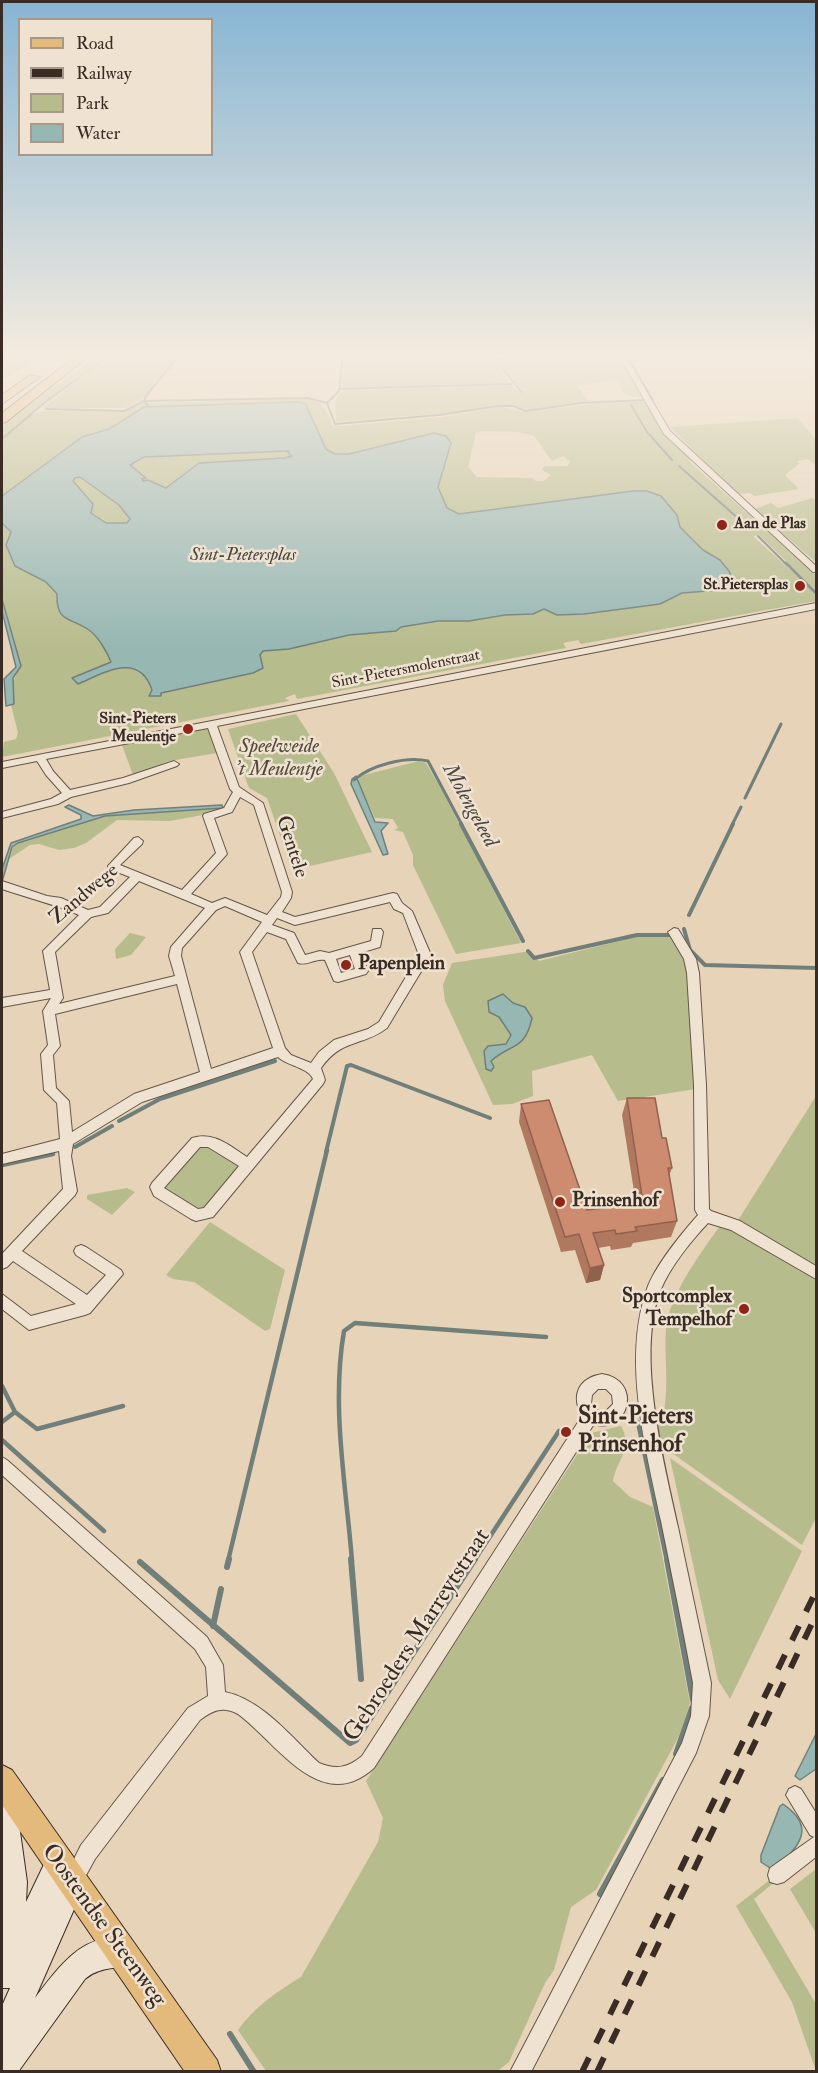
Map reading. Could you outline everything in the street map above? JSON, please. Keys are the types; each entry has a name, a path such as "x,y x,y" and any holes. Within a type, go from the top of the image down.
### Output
{"main road":[{"name":"Oostendse Steenweg","path":"2,1780 205,2072"},
{"path":"2,1803 13,1882 4,1980"},
{"path":"4,1980 39,1899 65,1873"},
{"path":"2,2039 65,1873"},
{"path":"2,2068 86,1959 100,1953 123,1953"}],"street":[{"path":"690,454 816,570"},
{"name":"Sint-Pietersmolenstraat","path":"2,765 816,606"},
{"name":"Gentele","path":"211,724 238,792 258,803 287,892 286,898 246,952 280,1051"},
{"path":"40,757 48,773 68,794"},
{"path":"2,815 54,802 68,794 125,781 174,764"},
{"path":"183,895 222,854 207,816 228,810 238,792"},
{"path":"138,841 113,866 212,907"},
{"name":"Zandwege","path":"56,993 49,951 87,914 104,910 137,876"},
{"path":"2,885 46,900 57,901 87,914"},
{"path":"207,1075 175,956 177,947 212,907 225,902 269,919 295,921 393,897 398,906 407,911 425,955 383,1024 372,1033 338,1043 322,1054 316,1075 247,1164 208,1213 202,1216 196,1215 159,1192 157,1187 197,1142 203,1140 210,1141 247,1164"},
{"path":"269,919 290,936 302,960 320,955 329,957 376,944 377,932"},
{"path":"674,932 690,959 693,974 700,1085 701,1201 706,1216"},
{"path":"329,957 338,978 362,971 354,951"},
{"path":"49,1011 181,979"},
{"path":"2,1002 56,993 57,998 49,1011 54,1047 46,1054 50,1090 63,1101 67,1142 65,1156 70,1191 2,1263"},
{"path":"2,1159 67,1142 138,1098 280,1051 287,1058 316,1075"},
{"path":"706,1216 735,1225 816,1273"},
{"path":"520,2072 690,1747 700,1716 700,1674 649,1424 644,1356 647,1318 656,1287 684,1240 706,1216"},
{"path":"2,1301 29,1323 85,1308 116,1274 81,1251"},
{"path":"12,1252 88,1304"},
{"name":"Gebroeders Marreytstraat","path":"217,1701 235,1702 248,1709 313,1769 325,1775 337,1778 359,1771 378,1746 592,1414"},
{"path":"2,1465 201,1643 214,1665 217,1701 200,1708 194,1714 88,1852 65,1873"},
{"path":"795,1795 816,1829"},
{"path":"777,1875 816,1846"}],"green space":[{"name":"Sint-Pietersplas","path":"2,454 471,454 468,467 477,477 532,478 536,481 544,481 551,475 542,470 544,466 567,466 570,462 563,456 552,461 547,454 685,454 690,459 689,461 816,575 816,590 759,535 753,536 809,587 816,595 816,601 581,644 578,640 563,643 566,648 297,699 295,694 285,698 289,701 2,757 4,742 16,739 18,733 11,705 14,704 13,684 21,666 2,599"},
{"path":"697,454 816,454 816,466 808,459 797,461 799,464 785,475 799,489 754,496 750,493 737,494"},
{"path":"813,498 816,501 816,562 754,509 771,503 778,508"},
{"name":"Speelweide 't Meulentje","path":"296,714 334,773 372,852 292,870 267,798 249,788 228,729"},
{"path":"205,728 209,731 217,753 169,761 133,775 122,745"},
{"path":"419,761 426,763 439,785 521,943 456,954 413,865 413,855 403,832 394,830 398,828 393,819 375,818 358,782 360,776"},
{"path":"223,808 208,814 170,821 117,820 86,843 74,848 59,850 39,844 30,845 9,859 14,845 105,816"},
{"path":"130,933 146,937 131,955 116,959 115,949"},
{"path":"664,935 672,938 686,959 696,1089 618,1101 592,1055 532,1071 533,1096 512,1104 493,1105 445,1001 443,985 452,963 531,951 539,961 639,936"},
{"name":"Sportcomplex Tempelhof","path":"816,1096 816,1518 802,1545 655,1441 655,1437 663,1415 665,1401 668,1315 679,1289 695,1261 720,1226 732,1230"},
{"path":"203,1143 240,1165 203,1209 196,1209 164,1188"},
{"path":"127,1188 135,1192 112,1215 87,1199 87,1195"},
{"path":"210,1222 285,1270 270,1329 265,1331 194,1282 173,1279 166,1275"},
{"path":"621,1426 625,1434 625,1448 613,1481 630,1497 653,1507 690,1703 679,1736 596,1890 571,1907 554,1970 545,1983 509,2062 496,2072 266,2071 238,2030 259,2007 301,1977 378,1842 383,1818 366,1781 591,1433"},
{"path":"670,1458 802,1551 730,1699 718,1680"},
{"path":"816,1869 816,1933 790,1889"},
{"path":"775,1876 777,1880 754,1899 816,2004 816,2071 792,2002 736,1906"}],"water":[{"name":"Sint-Pietersplas","path":"59,454 223,454 144,457 130,465 146,478 142,479 143,481 148,480 166,488 199,463 292,456 289,454 448,454 438,487 447,508 459,514 647,491 661,496 677,515 680,527 703,550 720,560 732,579 720,590 682,593 660,604 584,614 557,615 544,609 533,614 505,615 469,621 438,621 401,627 396,631 349,635 289,649 263,651 260,655 263,668 253,673 161,693 161,696 149,696 152,690 146,678 139,671 130,668 109,671 78,684 72,678 111,662 102,644 92,633 62,615 57,603 57,594 46,582 15,566 6,545 11,532 2,523 2,496","holes":["80,477 119,505 130,519 127,523 106,523 91,513 93,504 73,481"]},
{"path":"2,599 21,666 13,678 14,704 6,706 4,679 16,667 2,611"},
{"path":"356,776 375,822 388,823 381,831 388,854 383,855 351,784 352,779"},
{"path":"69,805 93,816 134,810 222,805 223,808 105,816 18,843 12,847 2,882 2,869 11,843 81,819 81,815 65,807"},
{"path":"503,994 513,1003 525,1007 532,1018 529,1029 521,1041 491,1061 494,1067 491,1071 486,1069 484,1051 488,1046 506,1044 511,1035 499,1017 489,1012 488,1001"},
{"path":"816,1734 816,1769 800,1780 795,1776"},
{"path":"783,1804 800,1822 802,1834 789,1855 778,1865 770,1868 761,1862 761,1855 780,1806"}],"building":[{"name":"Prinsenhof","path":"627,1098 655,1098 662,1138 666,1138 672,1168 668,1168 677,1221 635,1227 637,1231 616,1234 615,1230 593,1233 604,1265 590,1268 579,1234 565,1237 521,1104 549,1100 587,1210 643,1203"}],"waterway":[{"path":"666,454 672,460"},
{"path":"679,466 740,520"},
{"path":"758,536 787,565"},
{"path":"786,563 816,593"},
{"path":"745,798 781,724"},
{"name":"Molengeleed","path":"354,780 370,770 389,763 410,760 428,761 462,825"},
{"path":"732,825 741,807"},
{"name":"Molengeleed","path":"461,824 523,941"},
{"path":"689,915 733,824"},
{"name":"Molengeleed","path":"684,929 690,950 705,965 816,968"},
{"name":"Molengeleed","path":"528,951 534,958 637,935 672,935"},
{"path":"119,1121 160,1099 275,1061"},
{"path":"326,1152 347,1066 351,1065 490,1118"},
{"path":"75,1147 112,1126"},
{"path":"228,1561 327,1150"},
{"path":"2,1165 53,1154"},
{"path":"352,1561 339,1417 340,1359 344,1331 355,1323 546,1337"},
{"path":"2,1386 15,1412"},
{"path":"15,1412 37,1429 123,1406"},
{"path":"2,1422 15,1412"},
{"path":"638,1422 667,1561"},
{"path":"474,1561 559,1431"},
{"path":"2,1440 104,1531"},
{"path":"227,1567 229,1559"},
{"path":"351,1559 361,1679"},
{"path":"213,1625 350,1743 356,1740 475,1559"},
{"path":"667,1559 693,1700"},
{"path":"140,1562 213,1625"},
{"path":"213,1625 221,1589"},
{"path":"676,1754 692,1708"},
{"path":"600,1894 663,1780"},
{"path":"230,2034 254,2072"}],"railway":[{"path":"582,2072 816,1591"},
{"path":"597,2072 816,1615"}],"place":[{"name":"Aan de Plas","path":"722,525"},
{"name":"St.Pietersplas","path":"800,586"},
{"name":"Sint-Pieters Meulentje","path":"188,729"},
{"name":"Papenplein","path":"346,965"},
{"name":"Prinsenhof","path":"560,1202"},
{"name":"Sportcomplex Tempelhof","path":"744,1309"},
{"name":"Sint-Pieters Prinsenhof","path":"566,1432"}]}
